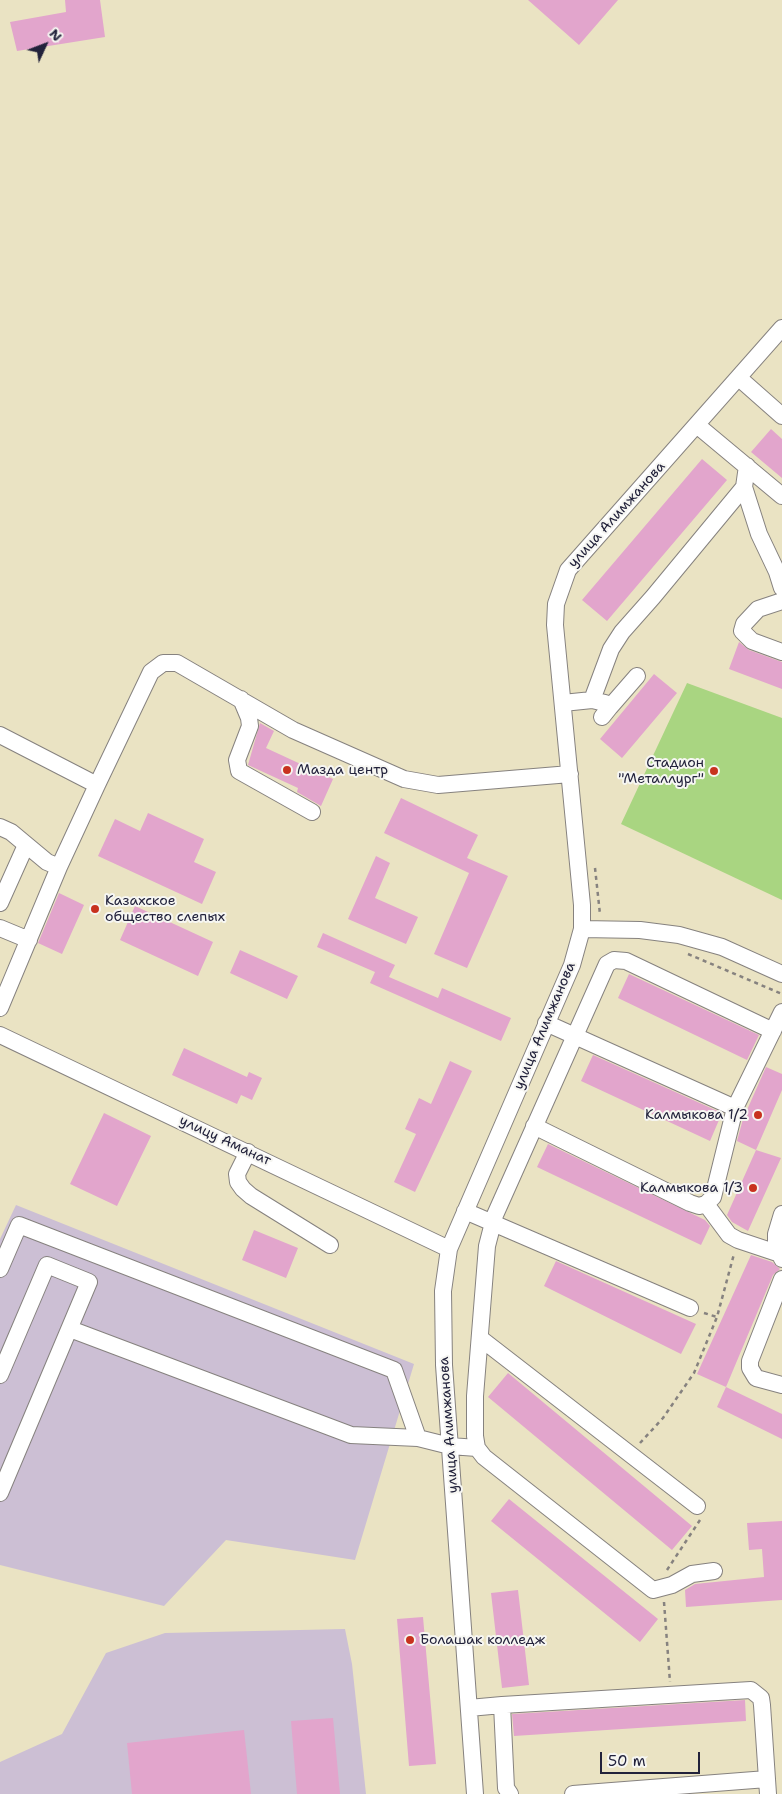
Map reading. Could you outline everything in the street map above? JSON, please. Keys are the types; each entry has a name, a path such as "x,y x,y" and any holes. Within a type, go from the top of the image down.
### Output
{"street":[{"name":"улица Алимжанова","path":"475,1794 444,1365 443,1291 449,1249 572,965 582,929 582,905 555,625 556,604 568,570 698,426 782,328"},
{"path":"739,378 782,416"},
{"path":"698,426 782,496"},
{"path":"747,466 744,487 759,534 777,572 782,588"},
{"path":"592,700 611,649 622,632 744,487"},
{"path":"782,601 758,609 744,624 742,631 752,641 782,652"},
{"path":"0,1008 59,867 151,672 157,666 168,661 177,663 293,730 404,779 438,785 570,774"},
{"path":"563,704 592,700 605,703 606,712 638,676"},
{"path":"241,699 249,718 250,726 237,760 239,770 312,812"},
{"path":"0,735 97,785"},
{"path":"0,827 47,862 59,867"},
{"path":"0,903 26,845"},
{"path":"0,928 28,940"},
{"path":"582,929 640,930 679,935 722,947 782,974"},
{"path":"714,1571 692,1574 672,1585 653,1590 484,1457 477,1448 475,1436 475,1396 487,1246 492,1224 534,1126 602,970 610,961 620,959 773,1031"},
{"path":"534,1126 690,1203 699,1206 706,1204 712,1197 735,1108 782,1012"},
{"path":"546,1023 735,1108"},
{"name":"улицу Аманат","path":"0,1035 449,1249"},
{"path":"248,1152 237,1174 238,1182 243,1189 250,1196 330,1245"},
{"path":"706,1204 721,1226 738,1240 781,1256"},
{"path":"466,1211 492,1224 690,1308"},
{"path":"781,1256 776,1234 782,1214"},
{"path":"0,1269 18,1224 394,1370 418,1438"},
{"path":"0,1376 47,1265 89,1282 0,1493"},
{"path":"782,1279 750,1360 750,1368 756,1378 782,1385"},
{"path":"70,1329 351,1435 418,1438 450,1446 477,1448"},
{"path":"480,1338 697,1506"},
{"path":"469,1708 502,1704 752,1690 758,1694 762,1705 768,1786 574,1794"},
{"path":"502,1704 506,1788 510,1794"}],"path":[{"path":"681,951 782,994"},
{"path":"630,1454 663,1418 694,1372 717,1317 738,1240"}],"shaded area":[{"path":"16,1205 414,1364 355,1560 226,1540 164,1606 0,1565 0,1239"},
{"path":"345,1629 352,1664 366,1794 0,1794 0,1762 62,1734 106,1653 165,1633"}],"green space":[{"name":"Стадион \"Металлург\"","path":"687,683 782,718 782,900 621,824"}],"building":[{"path":"65,0 100,0 105,37 17,51 10,22 66,12"},
{"path":"528,0 618,0 579,45"},
{"path":"771,429 782,439 782,478 751,452"},
{"path":"702,459 727,480 607,621 582,600"},
{"path":"739,642 749,650 782,662 782,689 729,669"},
{"path":"654,674 677,693 622,758 600,739"},
{"name":"Мазда центр","path":"260,723 274,731 266,748 333,779 321,806 297,792 298,788 248,765"},
{"path":"401,798 478,835 467,858 508,876 467,968 434,954 469,873 384,833"},
{"path":"148,813 204,839 194,862 216,872 202,904 98,856 115,819 140,831"},
{"path":"376,856 390,863 375,898 418,917 406,944 348,919"},
{"path":"59,893 84,905 62,954 38,943"},
{"path":"135,906 213,942 198,976 120,940"},
{"path":"323,933 395,965 389,977 438,998 442,988 511,1018 501,1041 370,983 375,972 317,947"},
{"path":"240,950 298,976 287,999 230,973"},
{"path":"629,974 759,1035 747,1060 618,998"},
{"path":"184,1048 247,1077 249,1072 262,1078 252,1100 241,1095 237,1104 172,1075"},
{"path":"593,1055 722,1113 710,1141 581,1081"},
{"path":"450,1061 472,1071 415,1192 394,1182 416,1134 405,1129 419,1098 431,1104"},
{"name":"Калмыкова 1/2","path":"766,1067 782,1074 782,1090 756,1150 737,1141 743,1119"},
{"path":"104,1113 151,1136 117,1206 70,1184"},
{"path":"548,1144 705,1220 710,1226 701,1245 537,1167"},
{"name":"Калмыкова 1/3","path":"756,1150 781,1158 748,1231 732,1222 727,1215"},
{"path":"254,1230 298,1248 286,1278 242,1260"},
{"path":"751,1255 772,1262 780,1269 773,1275 726,1387 697,1374"},
{"path":"556,1261 696,1324 681,1354 544,1286"},
{"path":"508,1373 692,1526 672,1550 488,1397"},
{"path":"726,1387 782,1414 782,1439 717,1407"},
{"path":"509,1499 658,1619 640,1642 491,1521"},
{"path":"782,1521 782,1600 686,1607 685,1590 695,1584 764,1577 762,1549 749,1550 747,1523"},
{"path":"518,1590 529,1685 502,1688 491,1593"},
{"path":"423,1617 436,1764 409,1766 397,1619"},
{"path":"745,1700 746,1721 514,1736 512,1714"},
{"path":"333,1718 340,1794 297,1794 291,1721"},
{"path":"244,1730 251,1794 132,1794 127,1743"}],"place":[{"name":"Мазда центр","path":"287,770"},
{"name":"Стадион \"Металлург\"","path":"714,771"},
{"name":"Казахское общество слепых","path":"95,909"},
{"name":"Калмыкова 1/2","path":"758,1115"},
{"name":"Калмыкова 1/3","path":"753,1188"},
{"name":"Болашак колледж","path":"410,1640"}]}
